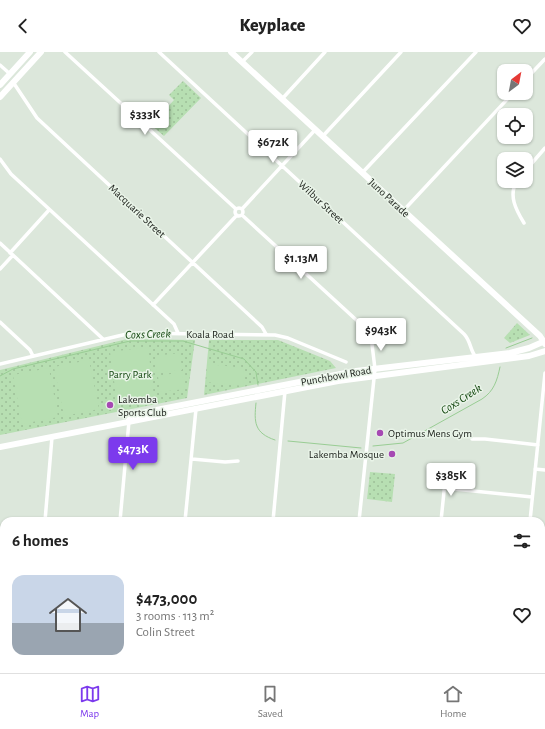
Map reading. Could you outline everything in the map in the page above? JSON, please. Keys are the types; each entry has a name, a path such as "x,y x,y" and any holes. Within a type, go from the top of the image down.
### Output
{"main road":[{"path":"0,85 30,52"},
{"path":"0,97 41,52"},
{"name":"Juno Parade","path":"231,52 545,342"},
{"name":"Punchbowl Road","path":"0,447 374,372 515,352 545,342"},
{"name":"Punchbowl Road","path":"129,420 134,415 146,412 325,377 529,356 545,351"}],"street":[{"path":"65,52 236,209 242,209"},
{"name":"Wilbur Street","path":"158,52 464,334 473,354 476,357"},
{"path":"242,62 252,52"},
{"path":"282,99 325,52"},
{"path":"322,137 401,52"},
{"path":"362,173 476,52"},
{"path":"533,72 545,59"},
{"path":"0,65 10,74"},
{"name":"Macquarie Street","path":"13,82 37,118 262,327 266,334"},
{"path":"403,211 506,100"},
{"path":"242,215 242,209 315,130"},
{"path":"533,162 545,148"},
{"path":"0,159 11,174 174,324 178,333"},
{"path":"514,188 513,200 524,222"},
{"path":"153,305 236,215 236,209"},
{"path":"0,269 49,210"},
{"path":"236,215 242,215 369,333 372,340 374,372 359,517"},
{"path":"0,243 103,339"},
{"path":"0,322 30,350 33,356"},
{"name":"Koala Road","path":"0,364 131,333 266,334 288,338 346,362"},
{"path":"530,517 545,373"},
{"path":"273,517 285,391"},
{"path":"185,517 196,408"},
{"path":"120,517 129,420"},
{"path":"46,517 52,437"},
{"path":"472,440 485,439 538,445"},
{"path":"192,459 224,462 238,461"},
{"path":"535,469 545,470"},
{"path":"441,517 446,472"},
{"path":"444,488 532,497"}],"green space":[{"path":"183,81 201,98 164,136 151,125 174,100 169,95"},
{"path":"517,323 530,335 510,343 504,338"},
{"name":"Parry Park","path":"127,339 195,340 187,398 0,435 0,370"},
{"path":"209,340 278,340 330,361 336,368 204,395"},
{"path":"148,347 154,397 117,402 110,352"},
{"path":"180,353 182,370 157,373 155,356"},
{"path":"89,360 99,409 64,416 54,367"},
{"path":"208,364 244,368 243,386 206,382"},
{"path":"49,368 58,417 22,424 13,375"},
{"path":"182,372 185,389 160,392 158,376"},
{"path":"370,472 395,474 392,502 367,499"}],"waterway":[{"name":"Coxs Creek","path":"506,348 532,338"},
{"name":"Coxs Creek","path":"0,376 13,369 130,341 183,341 244,359 256,372 258,385"},
{"name":"Coxs Creek","path":"373,446 403,443 482,399 489,393 494,385 498,377 500,367"},
{"name":"Coxs Creek","path":"256,403 255,416 259,430 263,434 275,440"},
{"name":"Coxs Creek","path":"288,441 361,448"}],"place":[{"name":"Lakemba Sports Club","path":"110,405"},
{"name":"Optimus Mens Gym","path":"380,433"},
{"name":"Lakemba Mosque","path":"392,454"}]}
